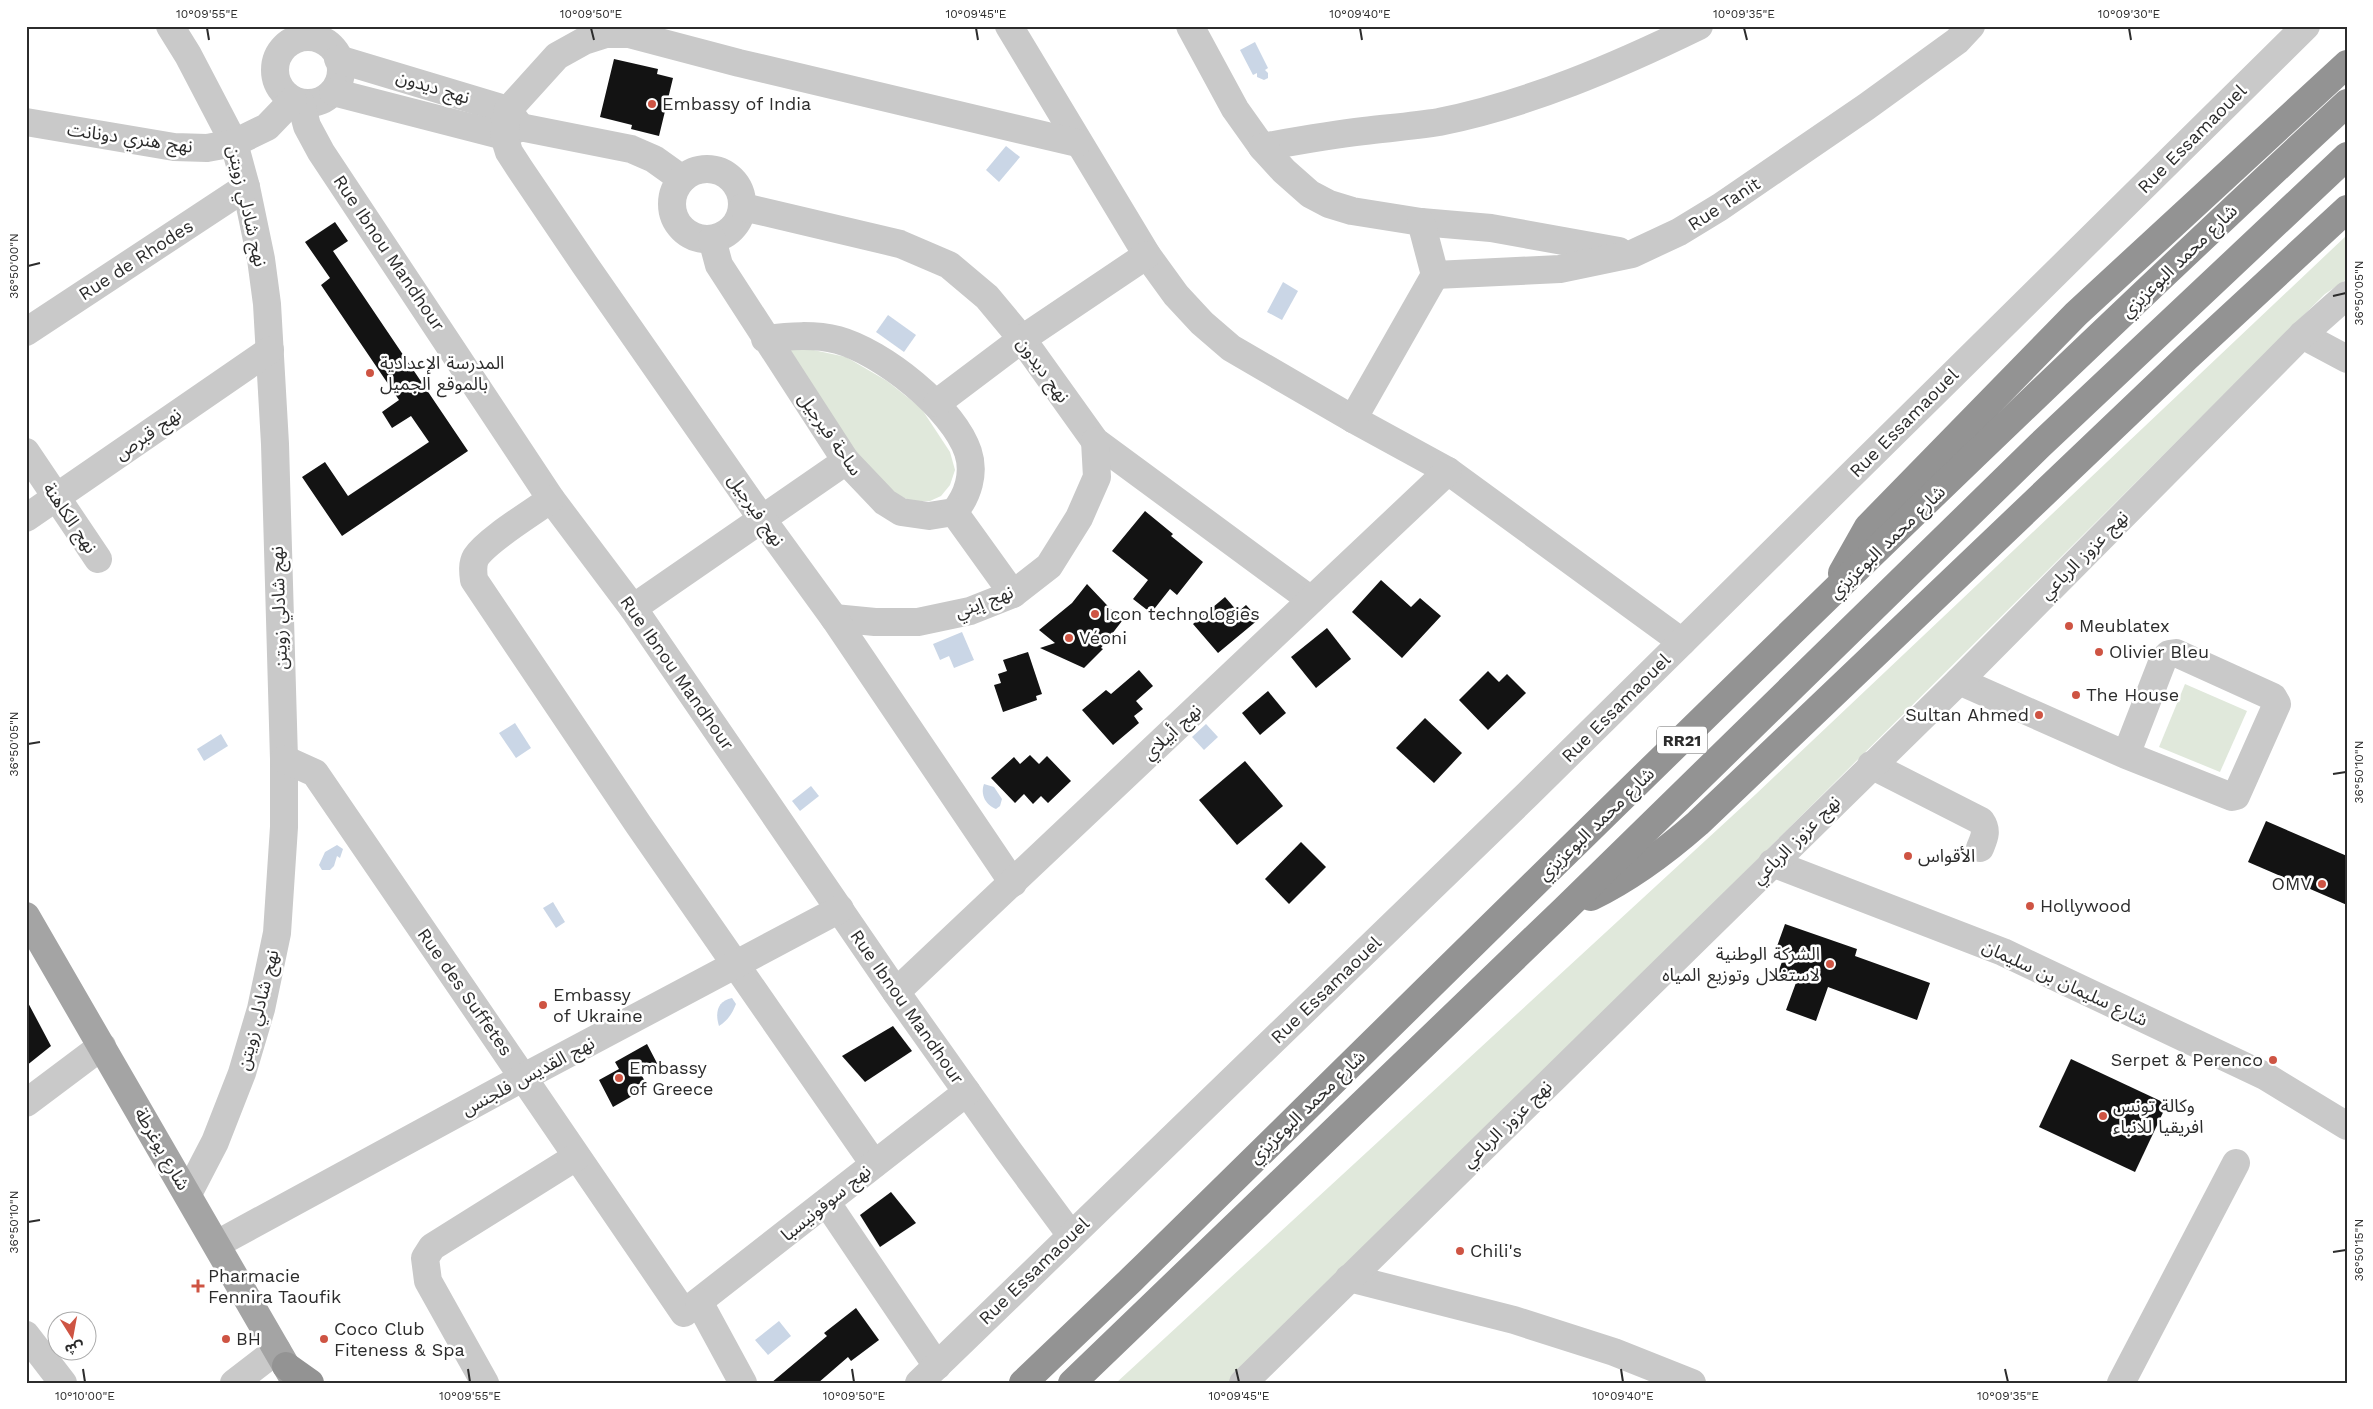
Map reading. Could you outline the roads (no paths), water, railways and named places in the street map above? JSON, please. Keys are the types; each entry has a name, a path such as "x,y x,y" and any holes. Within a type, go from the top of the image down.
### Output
{"highway":[{"path":"1826,601 1868,527 2076,314 2347,64"},
{"name":"شارع محمد البوعزيزي","path":"1023,1383 1132,1279 1826,601 2195,244 2347,102"},
{"name":"شارع محمد البوعزيزي","path":"1072,1383 1565,909 2039,446 2347,156"},
{"path":"1565,909 1635,872 1698,823 2187,358 2347,209"},
{"path":"287,1370 310,1383"}],"main road":[{"name":"شارع يوغرطة","path":"26,916 217,1244 287,1370"}],"street":[{"name":"نهج شادلي زويتن","path":"170,26 188,55 234,143 246,187 261,259 270,350 275,444 284,760 284,827 277,933 261,1009 242,1073 215,1142 188,1194"},
{"path":"1009,26 1077,143 1147,255 1176,295 1202,323 1231,348 1353,419 1448,471 1682,642"},
{"path":"1190,26 1235,109 1262,147 1284,171 1310,194 1328,204 1352,211 1421,222 1491,228 1632,254"},
{"path":"1262,147 1361,131 1439,122 1514,102 1594,73 1652,49 1699,26"},
{"name":"Rue Tanit","path":"1434,275 1560,269 1632,254 1679,232 1720,208 1866,107 1957,41 1970,26"},
{"name":"Rue Essamaouel","path":"928,1374 1070,1234 1284,1031 1682,642 2306,26"},
{"path":"511,124 557,56 584,41 606,34 629,34 739,63 1077,143"},
{"path":"313,38 330,42 340,76 333,92 324,99 313,103 297,101 278,86 275,70 278,56 293,41 313,38"},
{"name":"نهج ديدون","path":"330,42 511,124"},
{"name":"نهج ديدون","path":"333,92 511,124 631,149 654,159 682,178"},
{"name":"نهج هنري دونانت","path":"26,122 174,147 207,148 234,143 268,127 297,101"},
{"name":"Rue Ibnou Mandhour","path":"297,101 307,126 321,152 551,499 633,608 896,992 1070,1234"},
{"name":"نهج فيرجيل","path":"511,124 509,152 520,169 762,519 834,618 1013,883"},
{"path":"699,169 718,170 729,176 737,184 742,196 743,208 740,219 733,229 712,239 694,236 685,232 677,223 672,211 672,200 682,178 699,169"},
{"name":"Rue de Rhodes","path":"26,332 246,187"},
{"name":"نهج ديدون","path":"743,208 900,244 949,265 987,297 1022,339 1095,441 1311,600"},
{"path":"1353,419 1434,275 1421,222"},
{"name":"ساحة فيرجيل","path":"712,239 719,265 765,339 846,461 885,502 901,512 928,516 954,512"},
{"path":"937,403 1022,339 1147,255"},
{"name":"نهج عزوز الرباعي","path":"1243,1383 1872,764 1959,681 2302,335 2347,295"},
{"path":"2302,335 2347,359"},
{"path":"765,339 805,336 838,340 870,354 904,376 937,403 968,451 972,470 965,499 954,512 1013,594"},
{"name":"نهج قبرص","path":"26,518 270,350"},
{"name":"نهج إيني","path":"834,618 875,622 918,622 970,611 1013,594 1049,566 1080,518 1097,477 1095,441"},
{"name":"نهج الكاهنة","path":"26,452 98,559"},
{"path":"633,608 846,461"},
{"name":"نهج أبيلاي","path":"896,992 1448,471"},
{"path":"551,499 485,546 476,558 472,569 474,580 638,824 738,965 874,1164"},
{"path":"1959,681 2126,755 2232,797 2237,793 2277,704 2276,701 2273,697 2176,653 2169,654 2163,660 2126,755"},
{"name":"Rue des Suffetes","path":"284,760 315,773 524,1077 576,1157 692,1308 743,1383"},
{"path":"1872,764 1980,822 1985,828 1986,834 1980,848"},
{"name":"شارع سليمان بن سليمان","path":"1772,863 2004,952 2265,1076 2347,1126"},
{"name":"نهج القديس فلجنس","path":"217,1244 524,1077 738,965 840,909"},
{"path":"26,1103 102,1046"},
{"name":"نهج سوفونيسبا","path":"692,1308 967,1092"},
{"path":"476,1380 428,1281 425,1258 432,1247 576,1157"},
{"path":"2121,1383 2236,1163"},
{"path":"827,1203 928,1374"},
{"path":"1349,1278 1514,1320 1614,1352 1692,1383"},
{"path":"26,1335 63,1383"},
{"path":"1271,1356 1276,1383"},
{"path":"234,1383 287,1370"}],"water":[{"path":"1255,42 1268,68 1265,70 1268,73 1268,78 1264,80 1257,77 1257,73 1253,75 1240,50"},
{"path":"1006,146 1020,157 999,182 986,170"},
{"path":"1283,282 1298,291 1282,320 1267,312"},
{"path":"888,315 916,335 904,352 876,332"},
{"path":"962,632 974,660 954,668 949,656 940,660 933,644"},
{"path":"515,723 531,748 516,758 499,733"},
{"path":"1206,724 1218,737 1204,750 1192,737"},
{"path":"221,734 228,746 204,761 197,749"},
{"path":"984,784 994,787 1002,799 1000,806 996,809 989,805 983,796"},
{"path":"811,786 819,796 800,811 792,801"},
{"path":"337,845 343,849 340,858 337,856 334,866 330,870 322,870 319,865 325,852"},
{"path":"553,902 565,922 556,928 543,908"},
{"path":"732,998 736,1004 731,1014 719,1026 718,1008 723,1002"},
{"path":"779,1321 791,1336 768,1355 755,1340"}],"place":[{"name":"Embassy of India","path":"652,104"},
{"name":"المدرسة الإعدادية بالموقع الجميل","path":"370,373"},
{"name":"Icon technologies","path":"1095,614"},
{"name":"Meublatex","path":"2069,626"},
{"name":"Véoni","path":"1069,638"},
{"name":"Olivier Bleu","path":"2099,652"},
{"name":"The House","path":"2076,695"},
{"name":"Sultan Ahmed","path":"2039,715"},
{"name":"الأقواس","path":"1908,856"},
{"name":"OMV","path":"2322,884"},
{"name":"Hollywood","path":"2030,906"},
{"name":"الشركة الوطنية لاستغلال وتوزيع المياه","path":"1830,964"},
{"name":"Embassy of Ukraine","path":"543,1005"},
{"name":"Serpet & Perenco","path":"2273,1060"},
{"name":"Embassy of Greece","path":"619,1078"},
{"name":"وكالة تونس افريقيا للانباء","path":"2103,1116"},
{"name":"Chili's","path":"1460,1251"},
{"name":"Pharmacie Fennira Taoufik","path":"198,1286"},
{"name":"BH","path":"226,1339"},
{"name":"Coco Club Fiteness & Spa","path":"324,1339"}]}
